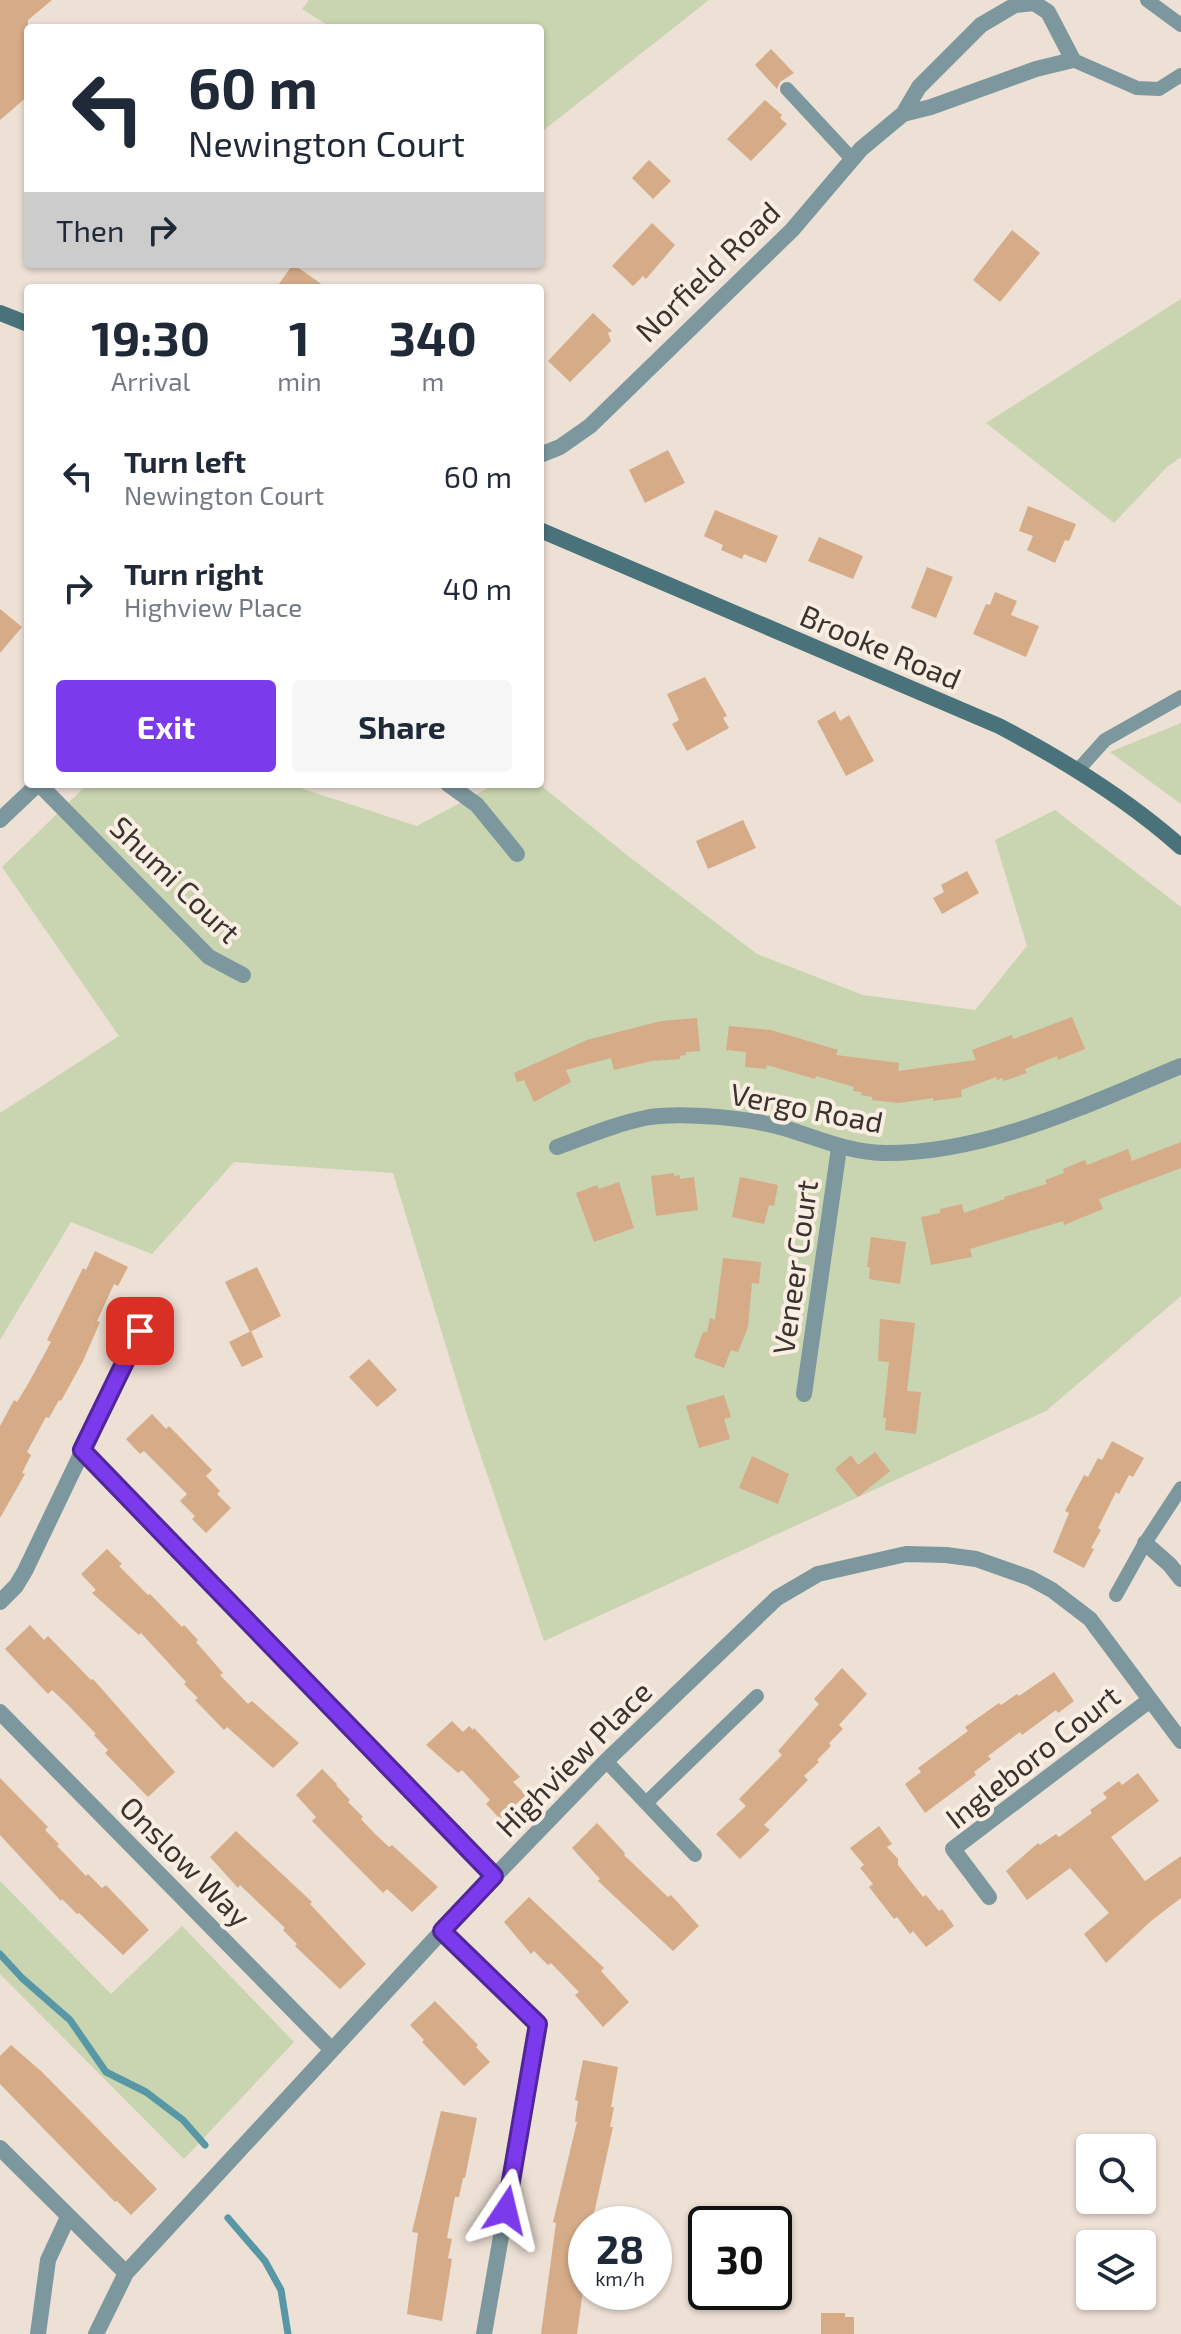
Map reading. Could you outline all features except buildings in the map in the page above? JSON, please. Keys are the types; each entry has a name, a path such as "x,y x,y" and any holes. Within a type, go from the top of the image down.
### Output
{"street":[{"name":"Norfield Road","path":"544,453 560,447 590,426 792,230 852,159 903,114 919,87 981,25 1001,11 1026,1 1034,3 1048,12 1073,60 1036,69 903,114"},
{"path":"0,313 24,322"},
{"name":"Brooke Road","path":"544,532 999,726 1078,770 1152,821 1181,847"},
{"path":"0,820 35,788"},
{"name":"Shumi Court","path":"43,788 209,957 243,975"},
{"path":"454,788 477,805 517,854"},
{"name":"Vergo Road","path":"557,1147 603,1129 652,1117 719,1117 782,1127 839,1148 884,1153 947,1148 1017,1130 1181,1066"},
{"name":"Veneer Court","path":"804,1394 839,1148"},
{"path":"0,1602 25,1571 140,1331"},
{"path":"82,1450 494,1876"},
{"path":"1145,1543 1181,1579"},
{"name":"Highview Place","path":"96,2334 126,2273 494,1876 606,1761 777,1598 818,1574 906,1554 976,1559 1016,1572 1052,1590 1090,1619 1181,1741"},
{"name":"Ingleboro Court","path":"989,1897 953,1849 1150,1700"},
{"name":"Onslow Way","path":"0,1712 331,2049"},
{"path":"442,1931 538,2024 484,2334"},
{"path":"0,2148 126,2273"},
{"path":"38,2334 48,2260 68,2217"}],"lane":[{"path":"1147,0 1181,25"},
{"path":"1073,60 1137,88 1159,89 1181,75"},
{"path":"787,89 852,159"},
{"path":"1078,770 1105,740 1181,697"},
{"path":"1116,1595 1181,1488"},
{"path":"646,1803 757,1696"},
{"path":"606,1761 695,1855"}],"green space":[{"path":"309,0 709,0 544,130 544,24 326,24 302,9"},
{"path":"1181,299 1181,457 1167,467 1114,523 986,423"},
{"path":"1181,723 1181,804 1110,752"},
{"path":"84,788 302,788 417,826 488,788 544,788 757,954 863,995 975,1010 1027,946 995,840 1055,810 1181,907 1181,1296 1046,1411 544,1641 468,1418 393,1173 234,1162 152,1254 71,1222 0,1340 0,1113 119,1036 2,867"},
{"path":"0,1881 111,1994 182,1926 294,2042 184,2159 0,1974"}],"waterway":[{"path":"0,1954 70,2020 106,2072 146,2092 183,2120 205,2145"},
{"path":"228,2218 265,2261 281,2290 288,2334"}],"route":[{"path":"140,1331 82,1450 494,1876 442,1931 538,2024 506,2210"}]}
